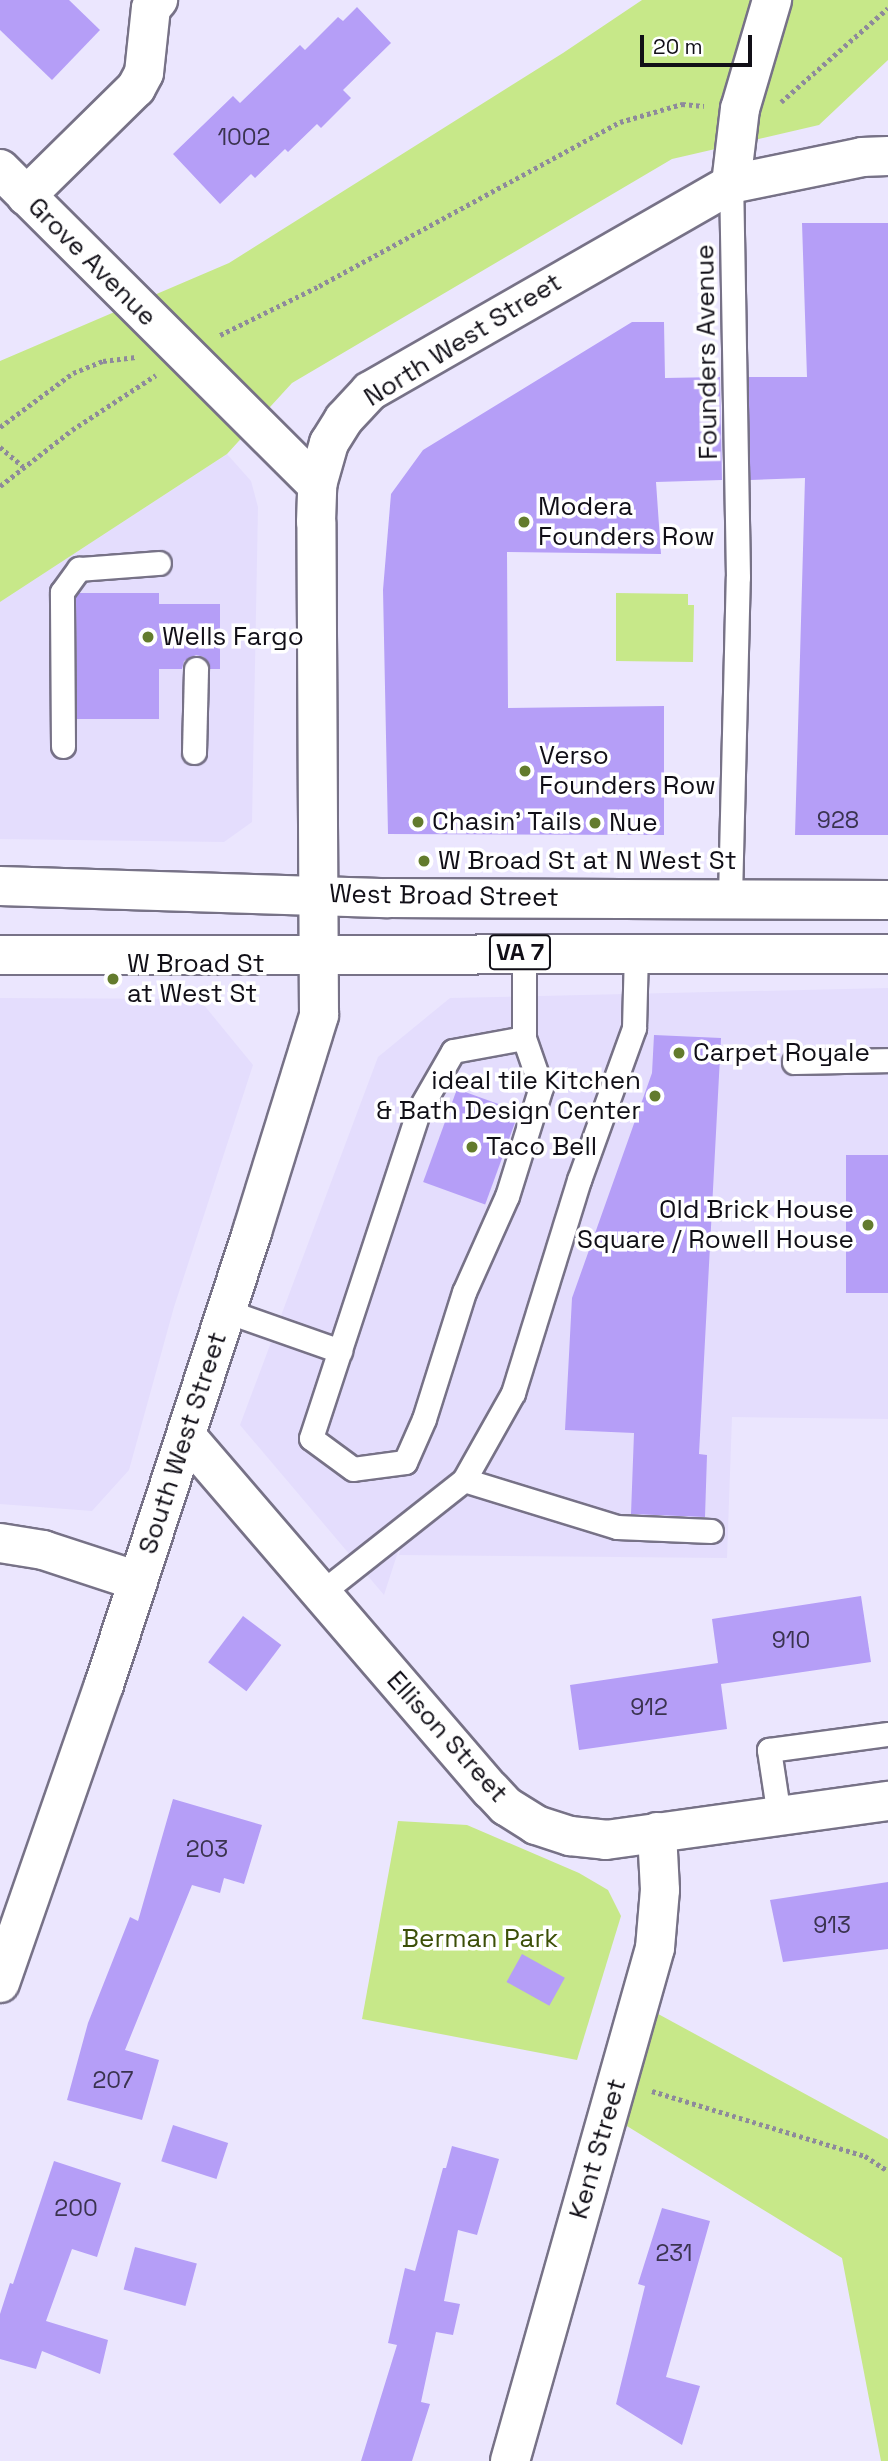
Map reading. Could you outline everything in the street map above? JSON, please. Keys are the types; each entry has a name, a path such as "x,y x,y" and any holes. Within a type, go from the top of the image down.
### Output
{"main road":[{"path":"26,196 136,88 144,73 151,8 158,0"},
{"path":"731,184 740,108 772,0"},
{"name":"North West Street","path":"320,894 317,485 329,443 344,419 369,391 731,184 862,156 888,156"},
{"name":"Grove Avenue","path":"0,169 184,356"},
{"path":"184,356 317,485"},
{"name":"West Broad Street","path":"1,881 452,899 730,897 888,900"},
{"name":"South West Street","path":"0,1983 186,1436 319,1015 320,894"},
{"name":"West Broad Street","path":"0,955 524,952 888,954"},
{"name":"Ellison Street","path":"186,1436 506,1806 536,1825 570,1836 606,1840 888,1801"},
{"path":"0,1543 43,1550 138,1581"},
{"name":"Kent Street","path":"510,2461 655,1948 660,1890 657,1832"}],"lane":[{"name":"Founders Avenue","path":"730,897 738,577 731,184"},
{"path":"63,746 62,592 79,569 159,563"},
{"path":"194,752 197,669"},
{"path":"524,952 524,1038 541,1087 507,1196 477,1260 424,1419 405,1462 353,1469 311,1438 419,1110 453,1051 524,1038"},
{"path":"321,1593 464,1480 513,1393 579,1180 634,1028 636,954"},
{"path":"794,1062 888,1060"},
{"path":"226,1311 340,1351"},
{"path":"464,1480 617,1527 711,1531"},
{"path":"779,1816 769,1750 888,1734"}],"path":[{"path":"785,101 888,8"},
{"path":"0,486 72,430 184,356 319,286 620,122 682,104 740,108"},
{"path":"0,428 33,400 83,369 125,358 184,356"},
{"path":"0,447 23,466"},
{"path":"618,2081 865,2155 888,2171"}],"shaded area":[{"path":"227,454 251,481 258,507 252,822 224,842 0,839 0,602"},
{"path":"888,988 888,1419 732,1417 727,1558 399,1555 416,1496 384,1595 240,1425 378,1057 450,998"},
{"path":"0,998 199,999 253,1065 174,1307 129,1470 92,1511 0,1504"}],"green space":[{"path":"642,0 888,0 888,60 819,125 672,159 292,383 227,454 0,602 0,361 229,263 563,53"},
{"path":"616,593 688,594 688,605 694,605 693,662 616,661"},
{"name":"Berman Park","path":"398,1821 467,1825 579,1873 608,1890 621,1916 577,2060 362,2019"},
{"path":"649,2009 888,2139 888,2461 881,2461 842,2258 622,2123"}],"building":[{"path":"0,0 69,0 100,30 52,80 0,30"},
{"path":"357,7 391,43 343,90 351,98 321,128 317,124 288,152 285,149 255,178 251,174 220,204 173,154 233,96 240,103 300,45 305,50 338,17 343,21"},
{"path":"802,223 888,223 888,835 795,835 805,478 750,480 748,377 807,377"},
{"path":"632,322 664,322 665,378 720,377 722,480 656,482 661,554 507,552 508,708 664,706 664,835 388,834 383,590 391,494 423,450"},
{"name":"Wells Fargo","path":"79,593 159,593 159,604 220,604 220,669 210,669 204,657 196,655 184,661 182,669 159,669 159,719 77,719 76,597"},
{"path":"654,1035 721,1038 699,1454 707,1455 705,1517 631,1514 634,1433 565,1430 572,1298 652,1073"},
{"name":"Taco Bell","path":"457,1089 519,1112 485,1205 423,1182"},
{"name":"Old Brick House Square / Rowell House","path":"846,1155 888,1155 888,1293 846,1293"},
{"path":"861,1596 871,1662 721,1684 727,1729 579,1750 570,1685 718,1663 712,1619"},
{"path":"243,1616 281,1645 246,1691 208,1662"},
{"path":"173,1799 262,1825 244,1884 224,1878 220,1893 192,1885 125,2050 159,2060 142,2120 67,2100 88,2023 130,1917 138,1921"},
{"path":"888,1882 888,1949 783,1962 770,1900"},
{"path":"522,1954 565,1978 549,2006 506,1982"},
{"path":"173,2125 228,2143 216,2179 161,2161"},
{"path":"452,2146 499,2159 477,2235 458,2230 444,2301 460,2304 453,2335 436,2332 421,2402 430,2404 412,2461 361,2461 397,2345 388,2343 405,2268 415,2271 443,2168 446,2168"},
{"path":"54,2161 121,2183 97,2257 72,2249 46,2321 108,2340 100,2374 42,2351 36,2369 0,2359 0,2314 10,2283 13,2284"},
{"path":"662,2208 710,2221 666,2377 700,2386 682,2445 616,2404 645,2286 638,2284"},
{"path":"135,2247 197,2264 185,2306 124,2290"}],"place":[{"name":"Modera Founders Row","path":"524,522"},
{"name":"Wells Fargo","path":"148,637"},
{"name":"Verso Founders Row","path":"525,771"},
{"name":"Chasin' Tails","path":"418,822"},
{"name":"Nue","path":"595,823"},
{"name":"W Broad St at N West St","path":"424,861"},
{"name":"W Broad St at West St","path":"113,979"},
{"name":"Carpet Royale","path":"679,1053"},
{"name":"ideal tile Kitchen & Bath Design Center","path":"655,1096"},
{"name":"Taco Bell","path":"472,1147"},
{"name":"Old Brick House Square / Rowell House","path":"868,1225"}]}
